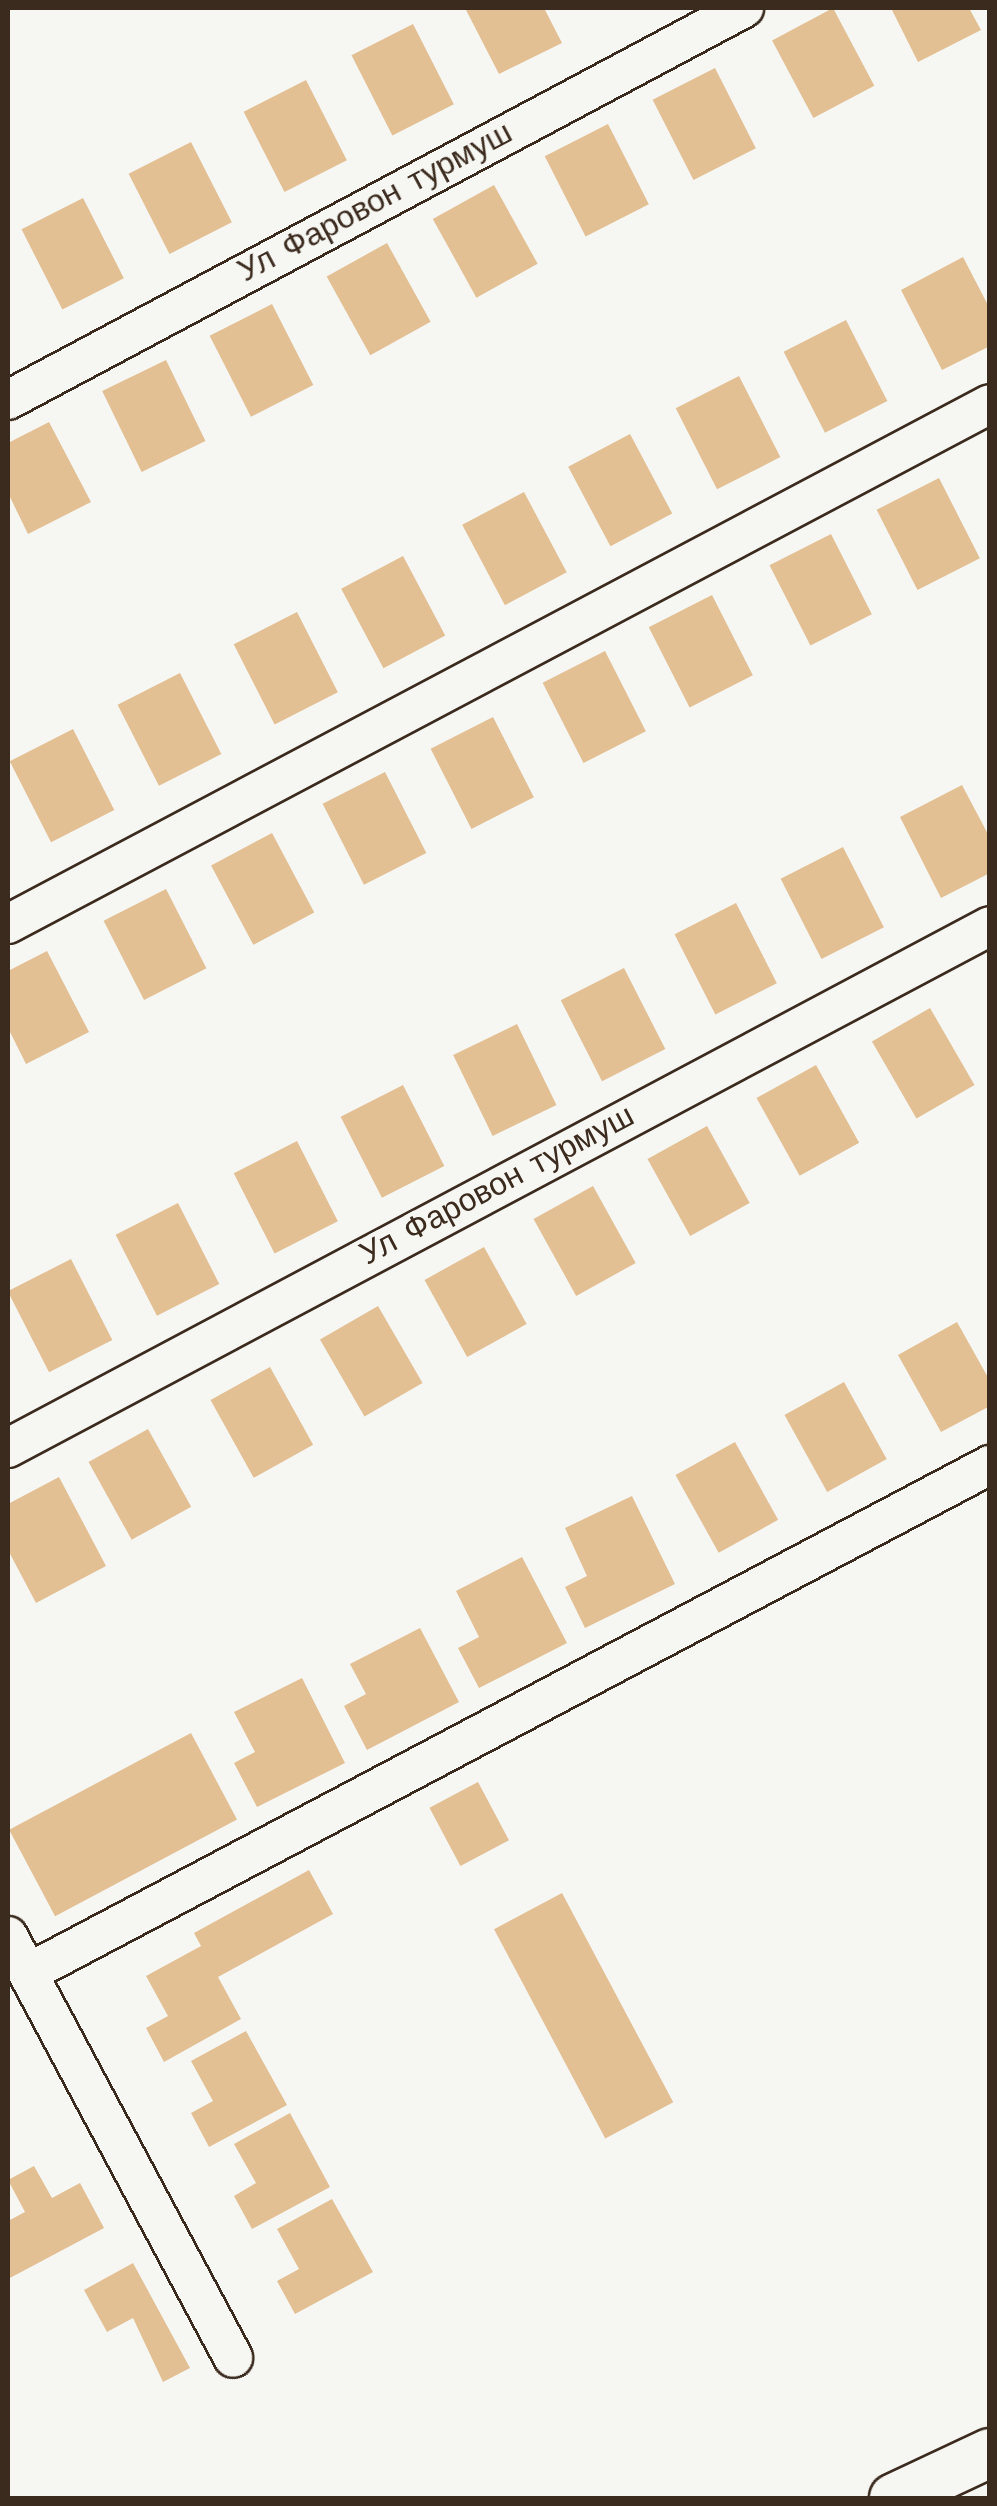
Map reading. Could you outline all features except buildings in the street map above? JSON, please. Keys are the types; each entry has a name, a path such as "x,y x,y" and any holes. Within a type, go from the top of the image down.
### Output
{"street":[{"name":"Ул Фаровон турмуш","path":"8,400 744,8"},
{"path":"8,924 990,404"},
{"name":"Ул Фаровон турмуш","path":"8,1448 990,926"},
{"path":"28,1973 990,1465"},
{"path":"8,1936 234,2358"},
{"path":"894,2498 990,2453"}]}
